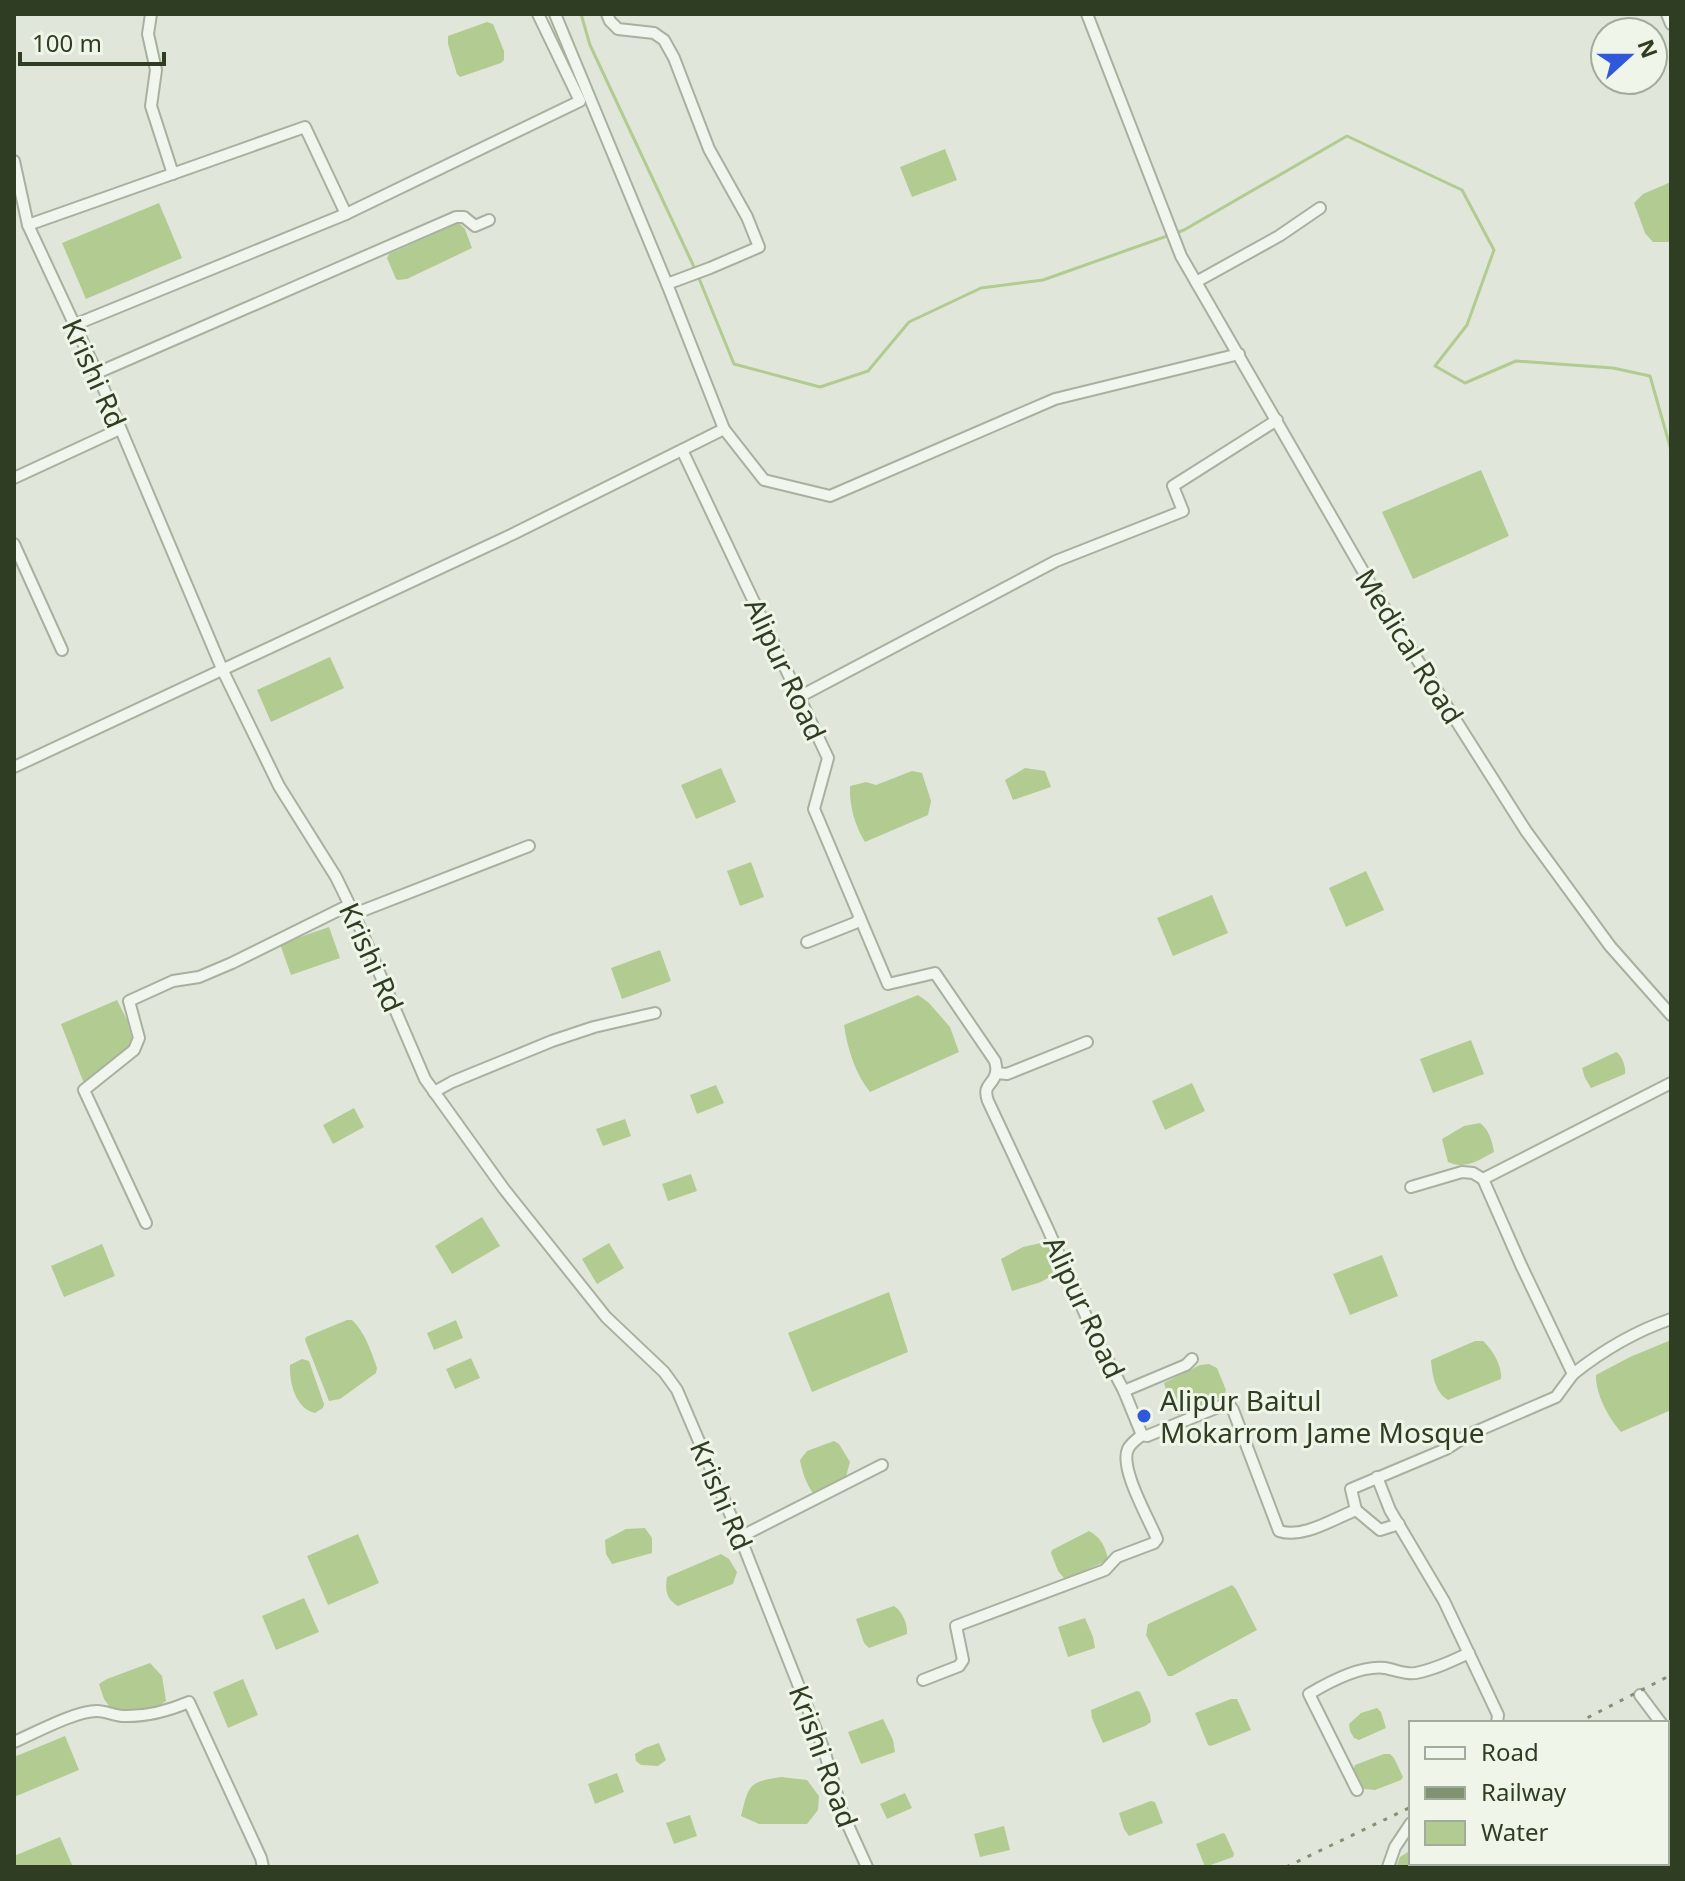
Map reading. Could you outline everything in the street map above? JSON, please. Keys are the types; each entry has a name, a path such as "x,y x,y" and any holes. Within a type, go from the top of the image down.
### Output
{"street":[{"path":"151,14 148,34 156,70 151,106 173,174"},
{"path":"74,325 346,214 580,101 538,14"},
{"path":"555,14 724,429 764,480 830,496 1055,399 1239,354"},
{"path":"607,14 618,29 654,33 664,40 709,149 741,206 759,247 667,284"},
{"name":"Medical Road","path":"1087,14 1181,256 1382,604 1526,831 1610,946 1671,1015"},
{"path":"1667,14 1671,24"},
{"path":"28,225 305,127 346,214"},
{"name":"Krishi Rd","path":"14,161 28,225 97,373 223,671 279,786 336,877 352,909 425,1079 504,1189 606,1317 664,1372 677,1390 783,1644"},
{"path":"1196,282 1279,236 1320,208"},
{"path":"97,373 456,217 464,217 475,226 489,220"},
{"path":"799,697 1056,561 1183,511 1173,486 1277,420"},
{"path":"14,478 120,429"},
{"path":"14,767 513,534 724,429"},
{"name":"Alipur Road","path":"682,450 828,758 814,809 888,984 935,973 988,1048 995,1061 996,1073 987,1087 988,1101 1142,1435"},
{"path":"14,544 62,650"},
{"path":"146,1223 84,1090 134,1050 139,1038 129,1001 173,981 199,977 352,909 529,846"},
{"path":"807,942 855,923 860,918"},
{"path":"434,1092 552,1041 594,1027 655,1013"},
{"path":"996,1073 1007,1074 1087,1042"},
{"path":"1483,1179 1671,1083"},
{"path":"1411,1187 1462,1172 1473,1173 1483,1179 1573,1374"},
{"path":"1399,1524 1380,1530 1356,1510 1351,1489 1446,1449 1468,1435 1556,1397 1573,1374 1594,1358 1671,1319"},
{"path":"1124,1391 1186,1365 1192,1359"},
{"path":"923,1680 959,1666 963,1660 956,1626 1105,1570 1117,1557 1154,1543 1157,1539 1128,1472 1126,1460 1129,1447 1142,1435 1147,1436 1228,1403 1279,1531 1289,1535 1306,1531 1356,1510"},
{"path":"740,1537 882,1465"},
{"path":"1377,1477 1390,1510 1444,1601 1498,1715 1497,1721"},
{"name":"Krishi Road","path":"783,1644 824,1750 842,1812 867,1867"},
{"path":"1357,1790 1309,1694 1330,1682 1374,1668 1412,1674 1441,1666 1469,1653"},
{"path":"1640,1695 1660,1721"},
{"path":"14,1742 91,1711 130,1716 165,1712 189,1702 263,1867"},
{"path":"1388,1867 1395,1847 1409,1826"}],"water":[{"path":"487,22 493,24 504,51 504,60 460,77 448,36"},
{"path":"945,149 957,180 912,197 900,167"},
{"path":"1671,182 1671,241 1653,242 1645,233 1634,203 1643,194"},
{"path":"159,203 182,258 86,299 62,243"},
{"path":"459,223 465,229 472,248 407,279 396,279 387,258 389,254"},
{"path":"1481,470 1509,536 1413,579 1382,512"},
{"path":"330,657 344,688 271,722 257,690"},
{"path":"721,768 736,802 696,819 681,785"},
{"path":"1025,768 1045,771 1051,787 1013,800 1005,780"},
{"path":"912,771 922,773 931,801 928,815 865,842 853,815 850,786 866,782 876,785"},
{"path":"751,862 764,897 740,906 727,871"},
{"path":"1366,871 1384,910 1346,927 1329,888"},
{"path":"1212,895 1228,933 1173,956 1157,918"},
{"path":"329,927 340,958 291,975 280,944"},
{"path":"660,950 671,981 622,999 611,968"},
{"path":"918,995 950,1027 959,1052 870,1092 852,1060 844,1025"},
{"path":"117,1000 133,1043 89,1080 83,1081 61,1024"},
{"path":"1471,1040 1484,1074 1433,1093 1420,1059"},
{"path":"1616,1052 1623,1062 1625,1074 1591,1088 1582,1068"},
{"path":"1192,1083 1205,1111 1165,1130 1152,1101"},
{"path":"716,1085 724,1103 697,1114 690,1095"},
{"path":"354,1108 364,1127 333,1144 323,1125"},
{"path":"625,1119 631,1136 603,1146 596,1129"},
{"path":"1480,1123 1490,1136 1494,1152 1466,1164 1448,1162 1442,1139 1464,1126"},
{"path":"691,1174 697,1191 668,1201 662,1184"},
{"path":"482,1217 500,1246 452,1274 435,1246"},
{"path":"1050,1241 1058,1272 1041,1282 1012,1291 1001,1259 1023,1247"},
{"path":"609,1243 624,1268 597,1284 582,1259"},
{"path":"102,1244 115,1276 64,1297 51,1266"},
{"path":"1382,1255 1398,1296 1350,1315 1333,1274"},
{"path":"889,1292 908,1352 812,1392 788,1333"},
{"path":"352,1320 364,1336 377,1368 376,1373 340,1399 329,1401 305,1340"},
{"path":"456,1320 463,1338 434,1350 427,1333"},
{"path":"1671,1340 1671,1410 1621,1432 1604,1405 1596,1375"},
{"path":"1475,1341 1483,1341 1493,1354 1501,1379 1448,1400 1437,1388 1431,1360"},
{"path":"471,1358 480,1378 455,1389 446,1369"},
{"path":"302,1359 309,1361 324,1404 315,1413 308,1411 298,1401 292,1387 290,1365"},
{"path":"1209,1364 1217,1368 1226,1390 1224,1396 1178,1415 1172,1410 1164,1383 1200,1365"},
{"path":"834,1441 850,1462 845,1480 813,1493 800,1460 807,1451"},
{"path":"645,1528 652,1538 652,1553 612,1564 606,1554 605,1540 626,1529"},
{"path":"1089,1531 1102,1543 1108,1560 1064,1578 1058,1571 1052,1550"},
{"path":"358,1534 379,1583 328,1605 307,1556"},
{"path":"721,1554 729,1559 737,1572 733,1584 678,1606 671,1600 666,1590 667,1577"},
{"path":"1232,1585 1257,1630 1168,1676 1146,1635 1148,1624"},
{"path":"304,1598 319,1632 276,1650 262,1616"},
{"path":"894,1606 904,1618 907,1634 869,1648 864,1643 856,1619"},
{"path":"1085,1618 1095,1648 1068,1657 1058,1627"},
{"path":"150,1663 162,1676 166,1701 157,1707 114,1713 104,1699 99,1684"},
{"path":"243,1679 258,1715 228,1728 213,1692"},
{"path":"1137,1691 1151,1722 1103,1743 1091,1710"},
{"path":"1237,1699 1251,1730 1208,1745 1195,1713"},
{"path":"1377,1708 1386,1728 1359,1740 1354,1738 1349,1724 1361,1713"},
{"path":"883,1719 895,1752 861,1764 848,1732"},
{"path":"65,1736 79,1770 14,1797 14,1757"},
{"path":"659,1743 666,1760 658,1766 641,1765 636,1761 635,1754"},
{"path":"1384,1754 1394,1758 1403,1777 1375,1790 1364,1789 1353,1770 1355,1765"},
{"path":"617,1773 624,1792 595,1804 588,1784"},
{"path":"781,1777 807,1780 819,1796 818,1810 807,1824 759,1824 741,1816 748,1791 756,1783"},
{"path":"905,1793 912,1808 887,1819 880,1804"},
{"path":"1155,1802 1163,1823 1129,1836 1119,1813"},
{"path":"690,1815 697,1836 674,1844 666,1823"},
{"path":"1004,1826 1010,1850 980,1857 974,1834"},
{"path":"1223,1833 1233,1857 1205,1867 1196,1844"},
{"path":"60,1837 73,1867 14,1867 14,1856"},
{"path":"1409,1851 1409,1865 1513,1867 1396,1867 1400,1857"}],"waterway":[{"path":"581,14 590,45 695,269"},
{"path":"698,276 734,364 820,387 868,371 909,322 981,288 1043,280 1184,230 1347,136 1462,190 1494,250 1467,325 1435,366 1465,383 1516,361 1613,368 1650,376 1671,450"}],"railway":[{"path":"1581,1721 1671,1675"},
{"path":"1286,1867 1409,1808"}],"place":[{"name":"Alipur Baitul Mokarrom Jame Mosque","path":"1144,1416"}]}
